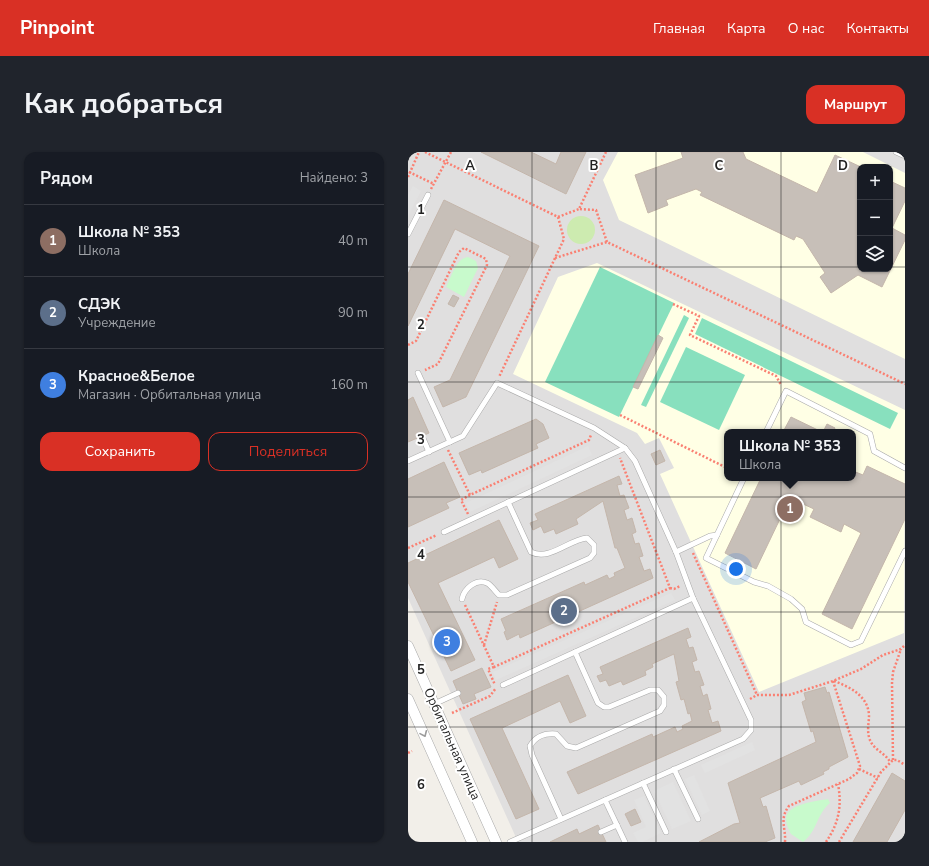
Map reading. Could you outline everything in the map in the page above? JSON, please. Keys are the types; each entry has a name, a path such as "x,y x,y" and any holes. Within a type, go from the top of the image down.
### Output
{"street":[{"name":"Орбитальная улица","path":"408,646 496,842"},
{"name":"Орбитальная улица","path":"408,699 472,842"}],"lane":[{"path":"896,152 905,156"},
{"path":"408,234 428,194"},
{"path":"418,373 448,443"},
{"path":"408,461 463,436 497,383 594,428 625,448 635,460 676,552 693,598 752,720 751,730 743,739 510,842"},
{"path":"767,429 786,391 870,434 874,451 905,468"},
{"path":"422,436 429,452"},
{"path":"444,532 625,448"},
{"path":"743,481 706,558 754,582 768,586 792,599 802,609 806,622 851,645 861,641 905,551"},
{"path":"462,599 463,593 469,587 480,582 488,584 499,595 507,595 590,558 594,553 594,545 587,538 579,539 546,554 538,555 531,552 508,502"},
{"path":"676,552 710,536 717,535"},
{"path":"503,685 693,598"},
{"path":"561,819 532,755 530,746 535,738 547,733 556,734 567,746 576,748 660,711 664,705 664,697 658,690 650,690 609,707 604,707 598,703 575,652"},
{"path":"434,704 458,693"},
{"path":"674,769 698,819"},
{"path":"643,783 666,832"},
{"path":"606,800 625,842"},
{"path":"601,832 617,825"}],"path":[{"path":"408,177 419,152"},
{"path":"424,152 558,217 579,209 596,210 607,242"},
{"path":"428,194 451,152"},
{"path":"579,209 606,152"},
{"path":"409,172 434,184"},
{"path":"497,383 500,372 564,239 558,217"},
{"path":"555,258 607,242 905,384"},
{"path":"408,345 416,341 459,252 464,248 486,259 487,265 438,364 418,373"},
{"path":"673,304 699,316 690,335 776,376 786,391"},
{"path":"620,415 724,467"},
{"path":"470,519 461,500 589,440 594,428"},
{"path":"448,443 470,495"},
{"path":"496,688 488,669 670,588 617,451"},
{"path":"408,548 444,532"},
{"path":"692,544 693,554 757,695"},
{"path":"484,646 499,595"},
{"path":"462,599 494,666"},
{"path":"893,760 893,672 901,649 905,645"},
{"path":"744,702 757,695 790,695 833,681 861,669 883,655 901,649"},
{"path":"833,681 856,691 862,698 869,714 868,737 872,745 878,751 887,756 890,762"},
{"path":"785,841 782,820 784,812 788,806 849,778 857,773 860,766 833,681"},
{"path":"452,713 490,696 496,688 503,685"},
{"path":"408,753 412,751"},
{"path":"839,842 878,778 890,762 897,760 905,765"},
{"path":"859,769 878,778"},
{"path":"826,842 837,823 840,810 841,798 838,784"}],"shaded area":[{"path":"408,152 905,152 905,842 518,842 408,598"},
{"path":"618,152 863,152 887,164 857,164 857,272 893,272 893,167 905,173 905,359 619,220 603,180"},
{"path":"413,186 421,191 408,216 408,195"},
{"path":"597,263 905,410 904,633 759,692 660,474 674,468 659,438 645,444 637,433 513,374 558,277"},
{"path":"588,446 592,455 470,512 466,503"},
{"path":"671,593 675,600 496,680 493,672"},
{"path":"752,742 755,750 705,773 701,765"},
{"path":"694,775 710,811 702,815 685,779"},
{"path":"673,782 691,821 672,829 654,791"},
{"path":"644,796 661,833 642,842 638,842 633,833 646,827 634,800"}],"green space":[{"path":"581,216 591,220 595,230 591,240 581,244 571,240 567,230 571,220"},
{"path":"468,257 476,261 478,268 464,297 446,287 457,265 464,258"},
{"path":"600,267 674,303 619,417 545,382"},
{"path":"684,315 689,318 646,407 641,405"},
{"path":"702,318 898,413 890,429 695,334"},
{"path":"686,347 745,375 719,430 660,402"},
{"path":"828,799 830,803 822,812 808,838 803,842 791,834 786,819 787,814 791,810 803,804"}],"building":[{"path":"481,152 531,152 556,164 561,152 586,152 566,194"},
{"path":"681,152 743,152 746,159 817,193 835,155 857,165 857,272 889,272 882,287 858,275 831,293 820,277 825,273 803,239 796,236 794,240 700,195 702,192 696,189 666,200 668,205 648,213 635,175 683,158"},
{"path":"893,182 905,188 905,201 893,226"},
{"path":"444,200 539,246 466,397 443,407 434,387 450,380 510,256 455,229 408,326 408,274"},
{"path":"893,229 905,235 905,240 893,265"},
{"path":"453,295 459,298 454,307 448,304"},
{"path":"658,335 663,338 638,389 633,387"},
{"path":"413,397 429,433 408,442 408,400"},
{"path":"791,417 816,429 785,429"},
{"path":"536,419 543,424 549,438 536,444 538,448 482,473 481,470 469,475 459,453"},
{"path":"827,424 835,428 834,429 824,429"},
{"path":"660,450 665,461 656,465 651,454"},
{"path":"444,462 460,497 446,503 449,508 408,527 408,479"},
{"path":"867,466 905,484 905,519 852,629 822,614 861,533 844,524 841,532 810,517 814,509 790,498 756,569 725,553 760,481 856,481 856,472 863,475"},
{"path":"619,476 622,484 617,485 620,496 624,495 629,508 624,510 627,520 632,518 636,532 632,534 635,544 639,543 643,556 639,557 644,571 650,569 653,578 520,638 519,634 507,640 504,632 506,631 501,619 584,582 585,585 607,575 609,579 615,576 614,573 625,568 617,548 615,548 603,501 576,519 578,524 556,534 554,529 544,533 541,526 533,530 530,523 538,520 535,514"},
{"path":"499,520 518,559 499,568 494,557 438,583 475,660 451,671 408,582 408,563"},
{"path":"688,628 691,637 686,639 689,648 693,647 697,660 692,662 695,672 699,671 704,685 700,686 703,696 707,694 711,709 708,710 712,723 718,721 721,731 578,794 567,772 652,734 653,737 675,727 677,732 683,729 682,726 692,721 690,713 688,714 684,699 681,700 676,682 679,681 674,654 652,664 653,667 645,671 646,675 623,685 621,681 609,686 606,680 600,682 597,676 603,674 600,667"},
{"path":"482,668 491,687 474,694 476,699 463,704 453,681"},
{"path":"568,675 586,716 570,723 560,701 502,728 539,809 516,819 470,719"},
{"path":"825,687 827,693 829,692 848,757 829,767 829,769 823,772 824,774 801,785 799,781 760,798 763,807 766,806 775,838 765,842 699,842 734,824 740,823 728,783 816,742 813,731 811,732 802,702 806,700 804,693"},
{"path":"892,773 905,781 905,810 887,842 853,842"},
{"path":"635,809 641,822 631,826 625,814"},
{"path":"598,825 606,842 550,842 577,829 579,834"}],"place":[{"name":"Школа № 353","path":"790,509"},
{"name":"СДЭК","path":"564,611"},
{"name":"Красное&Белое","path":"447,642"}]}
